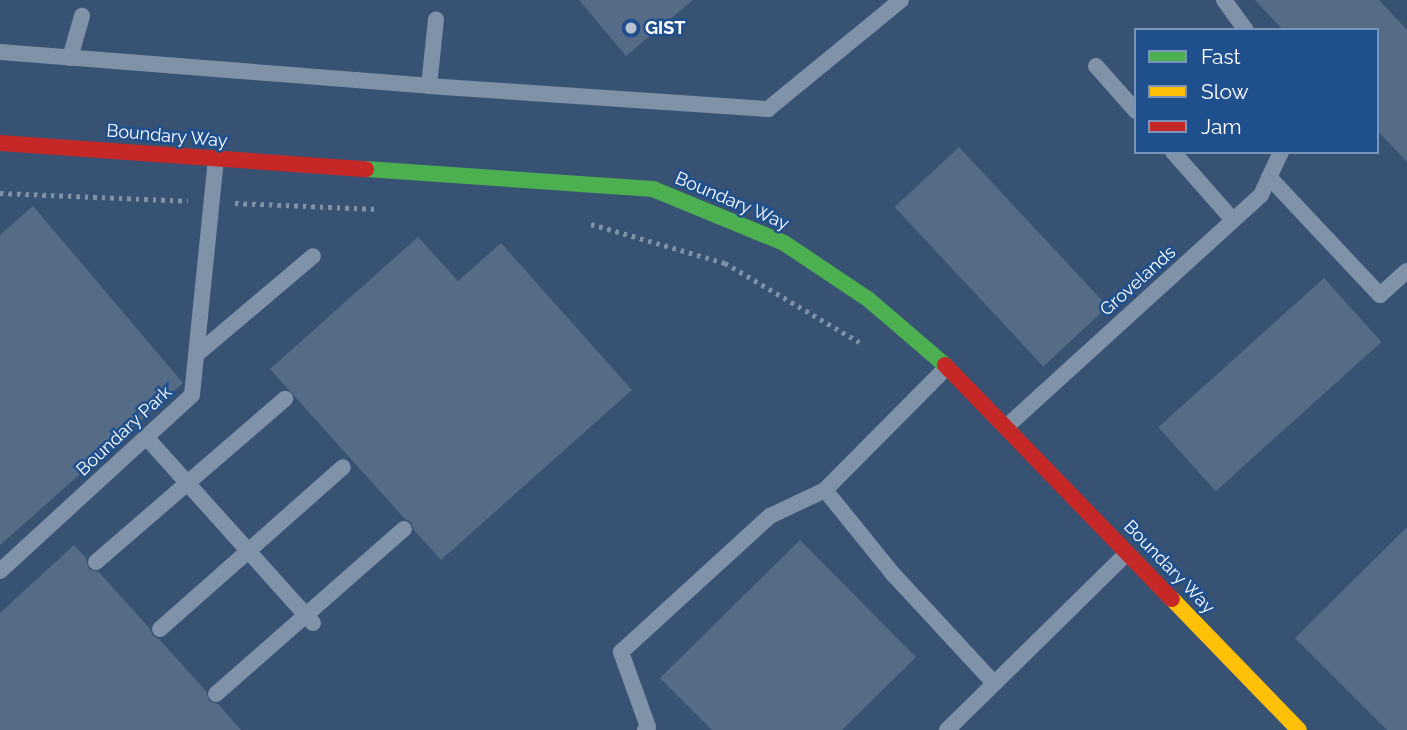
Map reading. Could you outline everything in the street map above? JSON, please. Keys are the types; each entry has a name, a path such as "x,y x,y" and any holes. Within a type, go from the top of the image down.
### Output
{"street":[{"name":"Boundary Way","path":"0,143 653,189 785,243 867,299 947,367 1299,730"}],"lane":[{"path":"0,52 429,86 768,108 901,0"},
{"path":"1224,0 1245,28"},
{"path":"70,58 82,16"},
{"path":"429,86 436,19"},
{"path":"1096,66 1134,109"},
{"path":"1175,154 1233,220"},
{"name":"Grovelands","path":"1006,427 1261,195 1280,154"},
{"name":"Boundary Park","path":"0,571 192,395 216,159"},
{"path":"1269,177 1380,295 1407,271"},
{"path":"196,355 313,256"},
{"path":"645,730 648,727 621,652 770,516 825,490 947,367"},
{"path":"96,562 285,399"},
{"path":"146,437 309,619"},
{"path":"160,629 343,467"},
{"path":"825,490 893,574 994,683"},
{"path":"216,694 309,619 404,529"},
{"path":"947,730 1127,552"}],"path":[{"path":"0,193 390,210"},
{"path":"582,221 725,263 869,348"}],"building":[{"name":"GIST","path":"579,0 693,0 626,56"},
{"path":"1255,0 1379,0 1407,30 1407,162 1379,132 1379,28 1281,28"},
{"path":"959,147 1108,306 1043,366 895,207"},
{"path":"33,206 183,383 0,545 0,235"},
{"path":"418,237 458,281 501,243 632,390 441,560 414,530 411,522 405,519 270,369"},
{"path":"1324,278 1382,342 1216,491 1158,427"},
{"path":"1407,527 1407,730 1387,730 1295,638"},
{"path":"800,540 916,657 842,730 712,730 660,678"},
{"path":"74,545 86,558 89,569 99,572 150,629 153,636 159,639 206,691 209,701 218,704 241,730 0,730 0,613"}],"traffic: fast":[{"path":"366,169 653,189 784,243 868,299 945,365"}],"traffic: slow":[{"path":"1172,599 1299,730"}],"traffic: jam":[{"path":"0,143 366,169"},
{"path":"945,365 1172,599"}],"place":[{"name":"GIST","path":"631,28"}]}
